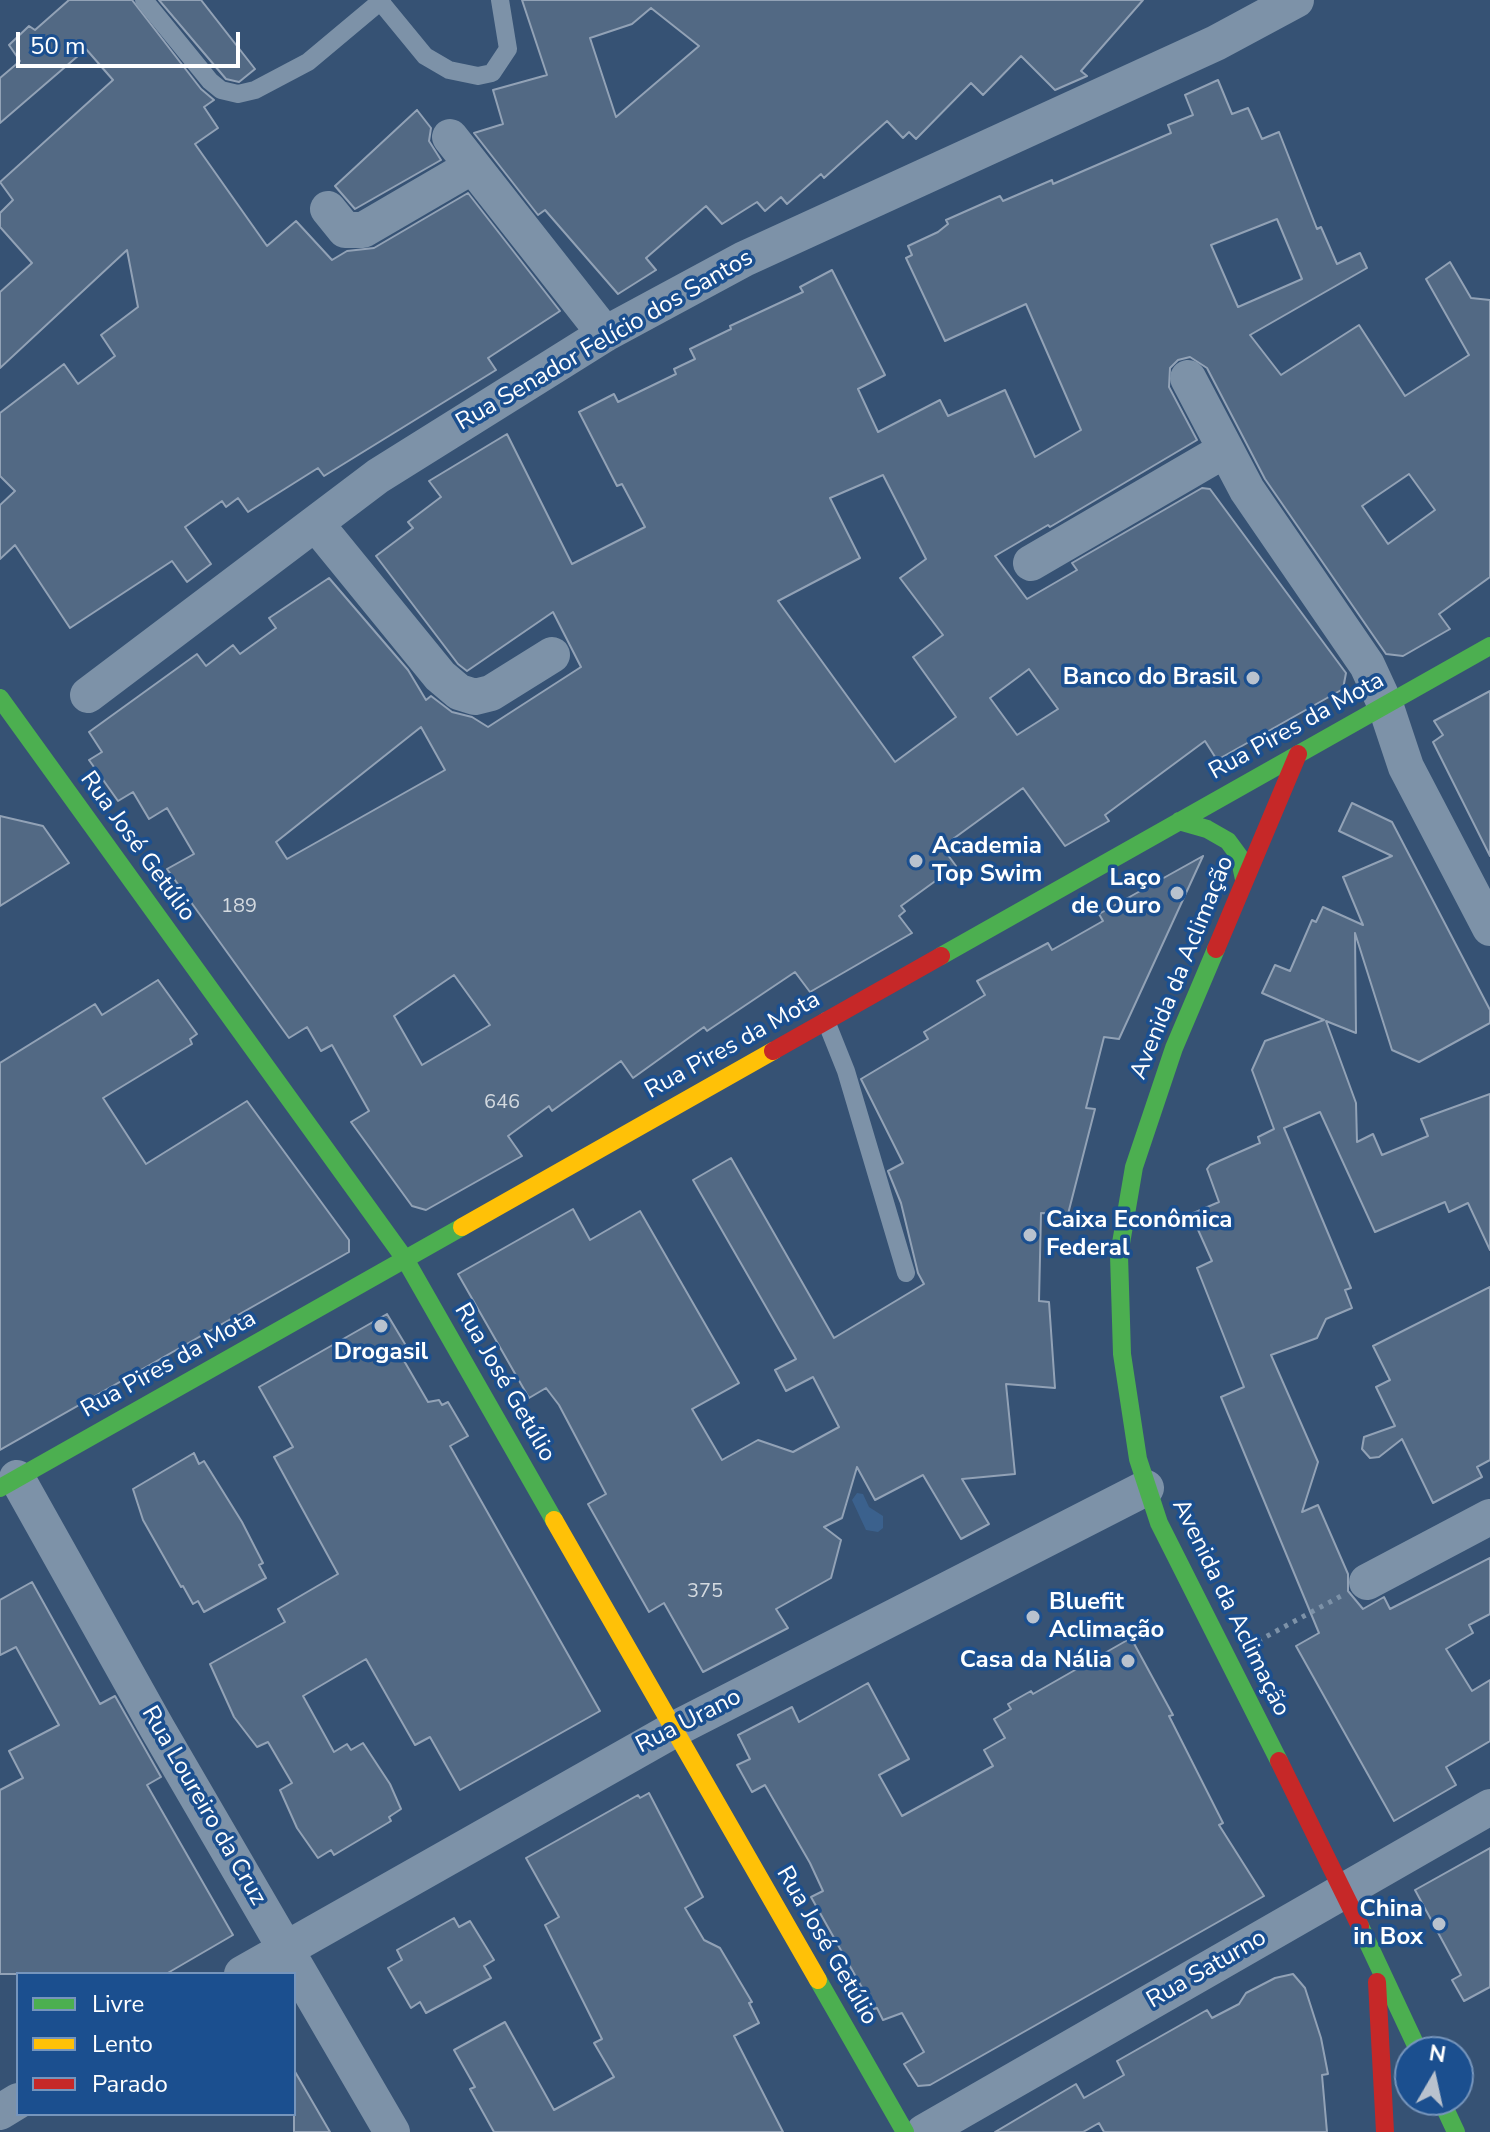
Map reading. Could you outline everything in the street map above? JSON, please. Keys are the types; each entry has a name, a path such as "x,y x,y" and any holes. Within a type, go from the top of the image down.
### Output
{"street":[{"name":"Rua Senador Felício dos Santos","path":"88,695 378,476 605,334 744,259 1216,43 1296,0"},
{"path":"450,137 605,334"},
{"path":"328,209 345,230 363,230 471,167"},
{"path":"1188,378 1247,490 1367,665 1385,704 1406,767 1490,928"},
{"path":"1031,563 1225,450"},
{"path":"316,524 440,676 459,692 475,697 491,693 552,655"},
{"name":"Rua Pires da Mota","path":"8,1483 1490,646"},
{"name":"Rua José Getúlio","path":"0,698 405,1259 905,2132"},
{"name":"Avenida da Aclimação","path":"1298,754 1174,1048 1134,1167 1119,1255 1122,1354 1133,1431 1146,1488 1159,1523 1412,2036"},
{"path":"1179,821 1207,829 1228,841 1239,856 1244,879"},
{"name":"Rua Loureiro da Cruz","path":"8,1483 392,2132"},
{"name":"Rua Urano","path":"246,1972 675,1729 1146,1488"},
{"path":"1367,1582 1490,1517"},
{"name":"Rua Saturno","path":"924,2132 1490,1807"},
{"path":"1376,1960 1385,2132"}],"lane":[{"path":"144,0 210,81 221,90 238,94 255,90 308,62 380,1 425,56 449,70 478,76 492,73 508,49 500,0"},
{"path":"826,1021 846,1071 906,1273"}],"path":[{"path":"1226,1658 1367,1582"}],"water":[{"path":"857,1493 863,1494 869,1507 883,1516 883,1528 878,1532 866,1530 852,1500"}],"building":[{"path":"69,0 132,0 201,89 214,100 204,107 218,128 195,144 267,246 296,221 332,260 347,251 374,248 468,193 560,311 488,358 496,370 324,476 318,468 248,512 238,498 226,507 222,501 185,527 211,564 187,582 172,561 70,628 15,545 0,559 0,505 15,491 0,476 0,413 64,364 78,384 115,356 101,335 138,307 127,250 0,368 0,292 32,263 0,227 0,213 13,200 0,182 113,80 86,49 0,123 0,78 20,61 9,45 29,26 35,30"},
{"path":"159,0 201,0 255,69 239,82 226,79"},
{"path":"522,0 1143,0 1081,71 1087,76 1055,90 1021,56 983,95 971,83 916,139 909,132 903,138 887,121 824,178 821,174 787,204 781,197 765,211 757,202 722,224 706,206 646,258 656,270 618,294 545,210 538,215 474,133 503,124 493,90 547,75","holes":["651,8 699,46 616,117 590,38 632,24"]},
{"path":"1218,80 1232,114 1248,108 1262,139 1279,132 1317,229 1321,227 1337,264 1360,253 1367,268 1250,335 1281,375 1359,325 1405,396 1469,355 1426,279 1450,262 1471,298 1490,300 1490,577 1439,614 1450,629 1403,656 1386,654 1265,479 1207,368 1190,357 1178,360 1170,368 1169,387 1197,440 995,556 1027,599 1077,570 1072,563 1202,488 1210,489 1346,673 1343,689 1217,760 1205,741 1105,815 1109,821 1065,846 1023,788 942,847 956,866 901,906 905,911 899,916 912,933 810,992 795,972 707,1031 704,1027 633,1078 621,1061 552,1111 549,1106 508,1136 522,1156 426,1210 412,1206 351,1122 369,1111 332,1045 321,1051 307,1027 289,1038 167,869 194,854 167,808 149,819 133,792 118,801 89,760 102,752 89,732 197,654 206,666 233,645 240,654 276,628 269,618 329,578 408,670 426,700 431,696 452,712 472,717 488,727 581,667 553,612 467,671 458,664 376,556 413,528 408,522 441,497 429,481 507,434 572,564 645,527 622,484 617,486 579,412 614,394 618,402 676,374 674,369 695,359 690,349 731,329 730,326 803,292 800,287 832,270 885,375 858,389 878,432 940,400 948,416 1005,390 1035,457 1081,430 1026,304 945,341 906,258 912,255 908,246 938,232 948,224 946,220 1000,196 1003,201 1052,180 1053,184 1171,133 1168,125 1193,115 1185,95","holes":["1277,219 1302,279 1238,307 1211,245","1409,474 1435,510 1388,544 1362,506","883,475 926,559 900,578 943,635 913,657 956,717 895,762 778,601 860,558 830,498","1029,669 1058,709 1017,735 990,698","421,727 445,770 287,859 276,842","454,975 490,1025 422,1065 394,1016"]},
{"path":"417,110 431,128 429,141 441,160 355,209 335,186"},
{"path":"1490,691 1490,856 1433,742 1443,735 1434,721"},
{"path":"1352,803 1392,822 1490,1010 1490,1023 1419,1062 1392,1050 1355,933 1356,1033 1326,1021 1356,1103 1357,1142 1373,1134 1382,1155 1428,1136 1421,1119 1490,1094 1490,1250 1468,1203 1449,1212 1445,1202 1375,1232 1320,1112 1284,1128 1351,1288 1345,1290 1352,1308 1326,1319 1317,1338 1271,1355 1318,1462 1302,1512 1318,1505 1348,1574 1348,1591 1363,1609 1384,1597 1390,1609 1490,1558 1490,1614 1469,1625 1473,1633 1446,1649 1472,1691 1490,1680 1490,1741 1446,1767 1456,1785 1394,1821 1296,1646 1319,1633 1221,1397 1244,1387 1197,1268 1212,1261 1191,1214 1219,1202 1207,1169 1210,1165 1260,1143 1258,1137 1274,1129 1252,1070 1265,1041 1324,1020 1262,993 1275,965 1290,971 1312,920 1316,922 1323,907 1363,925 1343,877 1392,856 1339,831"},
{"path":"0,816 43,826 69,863 0,906"},
{"path":"1203,856 1119,1039 1104,1037 1086,1108 1095,1109 1068,1214 1041,1213 1039,1301 1049,1302 1055,1388 1006,1384 1015,1474 962,1479 989,1524 961,1539 923,1475 875,1500 857,1467 842,1518 824,1527 841,1540 831,1578 776,1609 788,1628 703,1672 664,1603 649,1612 588,1504 606,1494 559,1405 546,1388 529,1398 458,1274 573,1209 590,1240 640,1211 739,1383 692,1409 722,1460 758,1440 793,1452 839,1427 813,1377 786,1391 775,1370 796,1359 693,1180 731,1158 834,1338 924,1284 918,1273 901,1203 888,1171 903,1163 861,1079 928,1039 924,1032 985,995 977,981 1048,943 1052,950 1103,921 1099,914"},
{"path":"158,980 197,1034 190,1039 192,1044 103,1098 146,1164 247,1101 349,1240 349,1252 0,1450 0,1063 95,1004 102,1015"},
{"path":"1490,1287 1490,1460 1477,1467 1482,1477 1433,1503 1402,1439 1379,1457 1370,1458 1362,1449 1364,1437 1395,1426 1376,1387 1390,1380 1373,1346"},
{"path":"387,1314 411,1354 403,1359 428,1402 439,1400 442,1405 448,1402 468,1436 450,1446 600,1711 460,1790 430,1737 415,1745 366,1659 303,1696 334,1752 347,1744 351,1750 363,1743 390,1784 401,1809 389,1817 391,1821 334,1855 331,1850 318,1858 297,1828 280,1790 292,1783 268,1742 257,1747 234,1717 210,1664 285,1622 278,1609 338,1574 274,1457 293,1447 259,1387"},
{"path":"194,1453 199,1464 204,1461 242,1522 263,1563 259,1565 266,1578 204,1612 198,1601 193,1604 181,1587 143,1520 133,1489"},
{"path":"32,1582 100,1704 115,1696 161,1777 147,1785 233,1935 169,1972 0,1974 0,1790 23,1778 9,1751 59,1725 16,1647 0,1655 0,1600"},
{"path":"1131,1638 1173,1715 1169,1716 1223,1823 1219,1825 1264,1896 930,2085 918,2086 904,2064 924,2052 902,2013 883,2020 877,2008 874,2009 811,1897 823,1891 810,1863 765,1785 752,1792 737,1765 750,1759 738,1735 792,1707 799,1722 868,1683 909,1759 879,1775 902,1816 993,1766 984,1750 1005,1738 994,1719 1011,1709 1008,1704 1031,1691 1033,1694"},
{"path":"649,1793 703,1897 685,1908 704,1940 720,1948 752,2002 749,2003 759,2023 734,2036 783,2132 494,2132 470,2089 475,2087 454,2050 505,2022 554,2110 614,2077 594,2043 602,2039 545,1925 559,1917 526,1858 638,1795 640,1798"},
{"path":"1490,1848 1490,1987 1464,2001 1452,1980 1461,1975 1415,1890"},
{"path":"454,1918 459,1927 470,1921 494,1960 484,1966 491,1978 426,2013 420,2002 411,2008 388,1968 402,1960 397,1950"},
{"path":"1293,1974 1305,1988 1321,2038 1328,2074 1322,2075 1327,2132 1104,2132 1099,2123 1083,2132 995,2132 1076,2084 1084,2098 1124,2075 1117,2061 1207,2010 1212,2018 1239,2004 1246,1993 1275,1978"},
{"path":"296,2073 330,2132 294,2132 296,2116"}],"traffic: fast":[{"path":"941,956 1490,646"},
{"path":"0,698 405,1259 554,1520"},
{"path":"1179,821 1207,829 1228,841 1239,856 1244,879"},
{"path":"1216,949 1174,1048 1134,1167 1119,1255 1122,1354 1138,1459 1159,1523 1279,1761"},
{"path":"0,1488 462,1227"},
{"path":"1360,1926 1412,2036"},
{"path":"818,1980 905,2132"},
{"path":"1448,2116 1456,2132"}],"traffic: slow":[{"path":"462,1227 773,1051"},
{"path":"554,1520 818,1980"}],"traffic: jam":[{"path":"1216,949 1298,754"},
{"path":"773,1051 941,956"},
{"path":"1279,1761 1360,1926"},
{"path":"1377,1982 1385,2132"}],"place":[{"name":"Banco do Brasil","path":"1253,678"},
{"name":"Academia Top Swim","path":"916,861"},
{"name":"Laço de Ouro","path":"1177,893"},
{"name":"Caixa Econômica Federal","path":"1030,1235"},
{"name":"Drogasil","path":"381,1326"},
{"name":"Bluefit Aclimação","path":"1033,1617"},
{"name":"Casa da Nália","path":"1128,1661"},
{"name":"China in Box","path":"1439,1924"}]}
